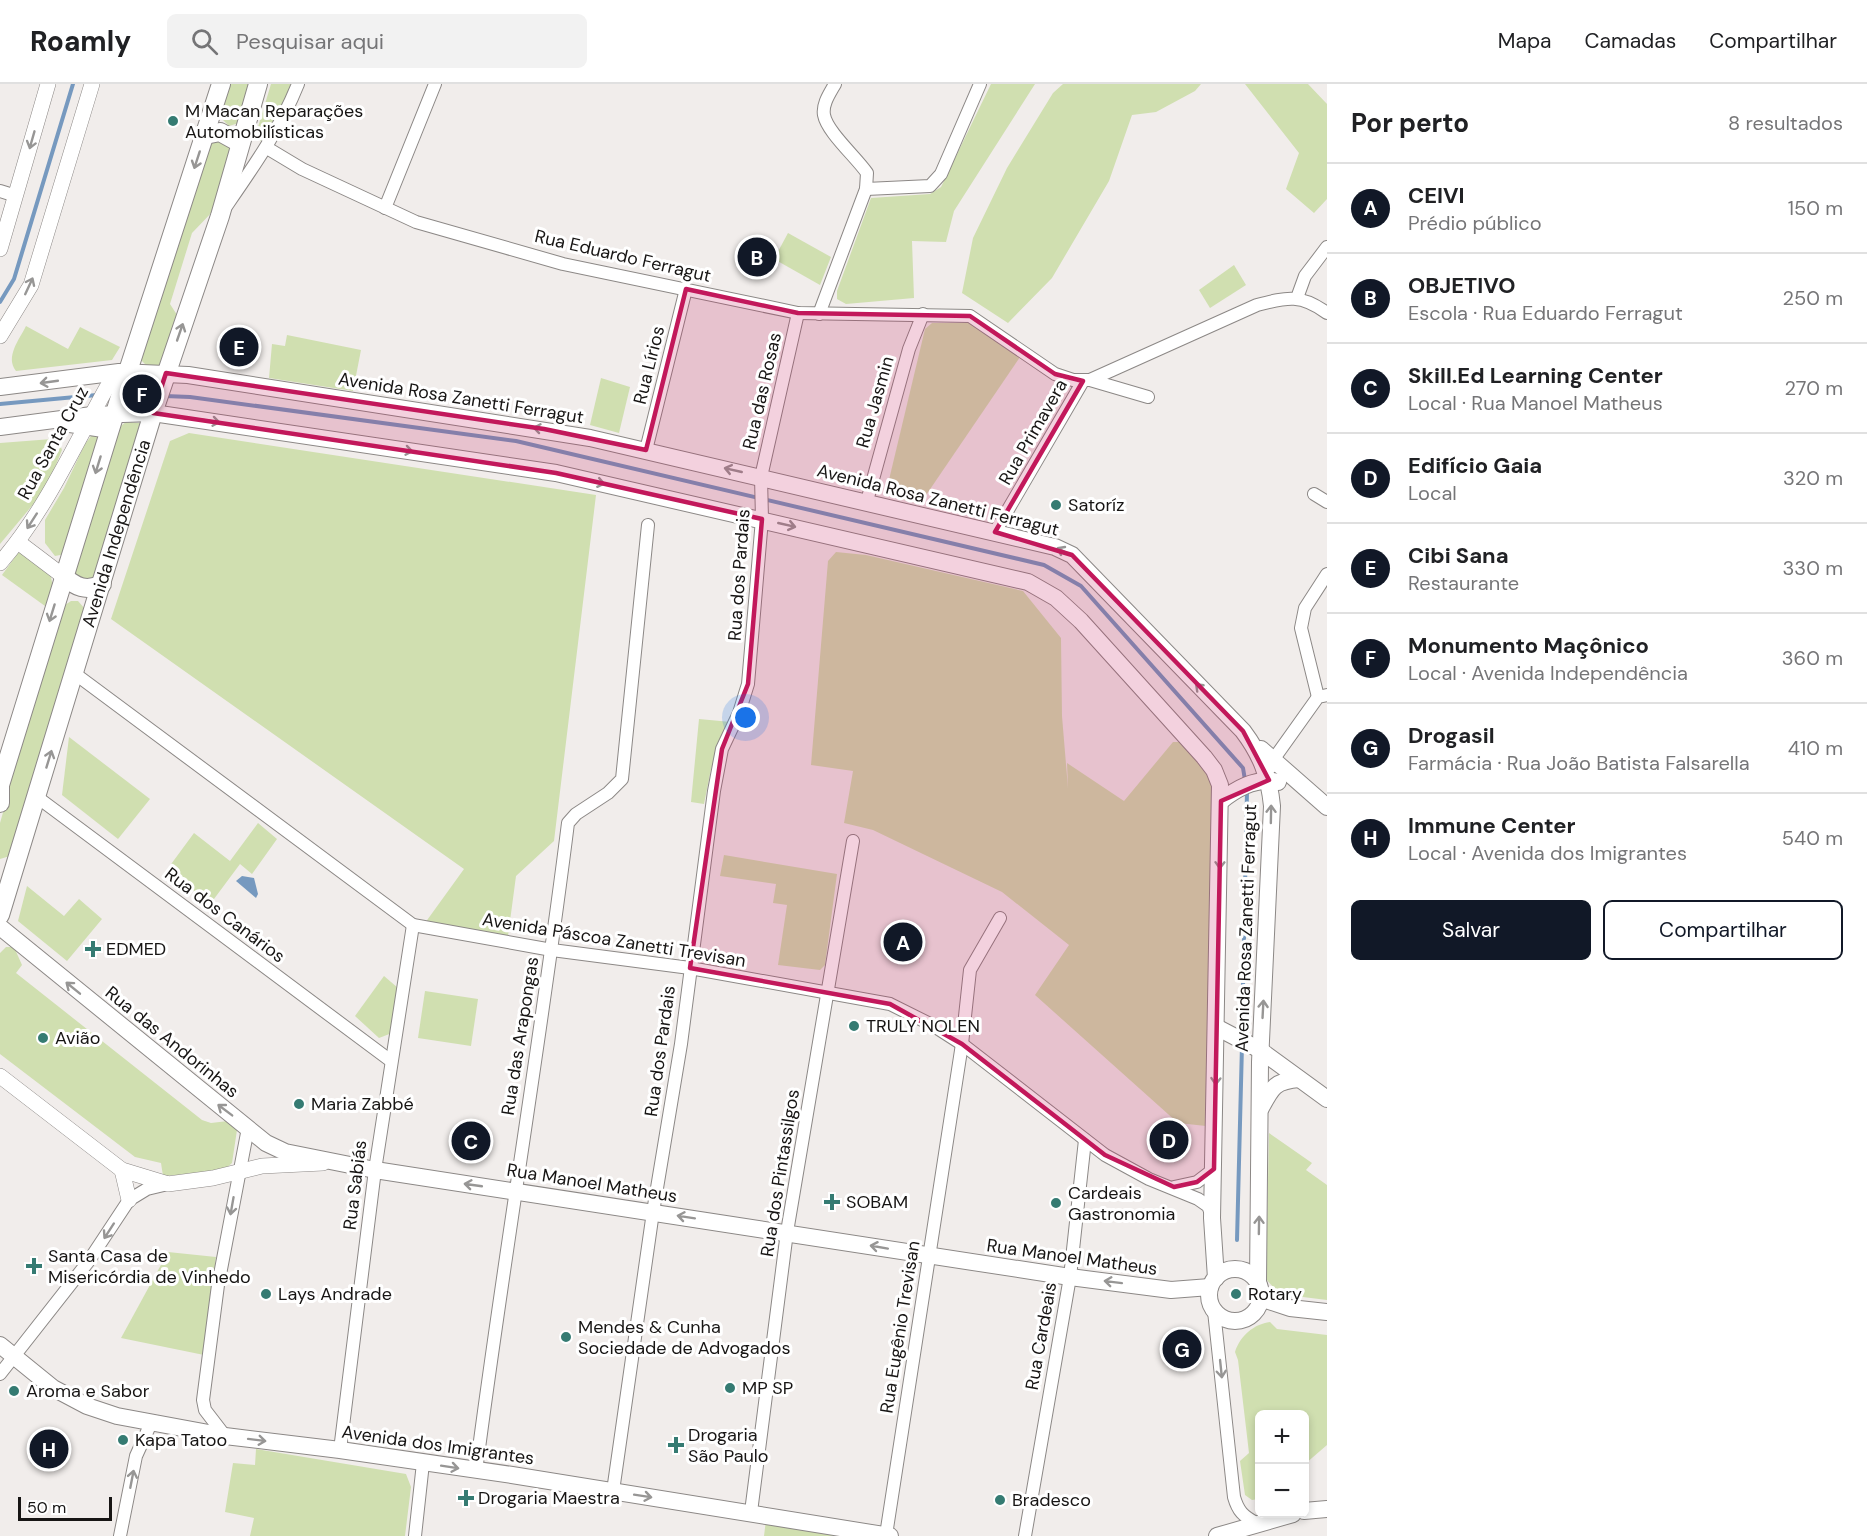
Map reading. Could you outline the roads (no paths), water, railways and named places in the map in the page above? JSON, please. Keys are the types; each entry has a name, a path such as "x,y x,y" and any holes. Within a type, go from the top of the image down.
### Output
{"main road":[{"name":"Avenida Independência","path":"0,803 0,785 112,422 124,372 221,84"},
{"name":"Avenida Independência","path":"0,915 9,860 37,798 153,413 220,216 258,84"},
{"path":"204,135 220,132 240,143"},
{"name":"Avenida Rosa Zanetti Ferragut","path":"0,387 124,372 166,373 544,429 867,501 1055,547 1072,555 1243,731 1256,748 1269,780 1271,846 1260,1050 1259,1290"},
{"path":"0,374 25,385"},
{"name":"Avenida Rosa Zanetti Ferragut","path":"0,427 48,422 112,422 153,413 556,473 1028,582 1056,598 1082,621 1214,770 1220,785 1218,1028 1212,1218 1213,1283"},
{"path":"63,576 80,588 93,589 102,584"},
{"path":"1243,731 1312,796 1327,807"},
{"path":"1221,801 1252,783 1269,780 1288,785 1312,796"},
{"name":"Rua das Andorinhas","path":"0,927 266,1143 285,1152 332,1163"},
{"path":"1218,1028 1260,1050 1327,1099"},
{"path":"1261,1109 1271,1089 1283,1080 1299,1079"},
{"name":"Rua Manoel Matheus","path":"332,1163 1070,1277 1171,1290 1213,1283"},
{"path":"1259,1290 1252,1315 1239,1321 1226,1319 1214,1311 1210,1304 1213,1283 1222,1273 1238,1270 1246,1272 1259,1290 1290,1308 1327,1312"},
{"name":"Avenida dos Imigrantes","path":"0,1345 53,1388 87,1406 117,1416 225,1437 340,1450 751,1512 888,1536"},
{"path":"1309,1510 1327,1509"},
{"path":"1217,1536 1277,1518"}],"street":[{"path":"0,249 48,84"},
{"path":"0,336 31,285 92,84"},
{"path":"220,216 267,148 285,116 298,84"},
{"path":"385,208 435,84"},
{"path":"819,314 866,189 867,173 828,124 824,115 828,97 835,84"},
{"path":"866,189 930,186 941,174 980,84"},
{"name":"Rua Eduardo Ferragut","path":"267,148 302,169 416,222 563,264 686,289 748,305 798,313 970,316 1055,374 1148,397"},
{"path":"0,191 16,196"},
{"path":"1297,298 1305,276 1327,247"},
{"name":"Rua Lírios","path":"646,450 686,289"},
{"path":"1087,381 1230,315 1281,299 1306,299 1327,313"},
{"name":"Rua das Rosas","path":"761,477 798,313"},
{"name":"Rua Jasmin","path":"867,501 909,350 922,314"},
{"name":"Rua Santa Cruz","path":"0,562 18,542 48,495 110,382 124,372"},
{"name":"Rua Primavera","path":"995,532 1087,381"},
{"name":"Rua dos Pardais","path":"613,1491 653,1212 681,1044 722,749 739,713 748,684 762,519 761,477"},
{"path":"1314,494 1327,502"},
{"name":"Rua das Arapongas","path":"476,1471 514,1191 552,950 568,823 576,814 608,793 622,779 648,525"},
{"path":"18,542 63,576"},
{"path":"1269,780 1273,760 1322,696 1301,628 1305,608 1327,574"},
{"name":"Avenida Páscoa Zanetti Trevisan","path":"74,674 413,925 552,950 690,968 890,1004 934,1026 962,1044 1105,1155 1149,1179 1174,1187 1208,1206 1212,1218"},
{"name":"Rua dos Canários","path":"37,798 391,1061"},
{"name":"Rua dos Pintassilgos","path":"751,1512 787,1232 829,994 853,841"},
{"name":"Rua Eugênio Trevisan","path":"888,1536 962,1044 970,970 1000,918"},
{"name":"Rua Sabiás","path":"340,1450 375,1170 413,925"},
{"name":"Rua Manoel Matheus","path":"0,1076 122,1170 168,1184 238,1173 262,1166 332,1163"},
{"path":"225,1437 205,1410 203,1400 218,1285 248,1128"},
{"name":"Rua Cardeais","path":"1025,1536 1070,1277 1085,1140"},
{"path":"1174,1187 1197,1182 1214,1169"},
{"path":"122,1170 129,1200"},
{"path":"0,1374 88,1262 129,1200 147,1189 168,1184"},
{"path":"1214,1311 1234,1497 1238,1509 1245,1517 1256,1523"},
{"path":"120,1536 136,1456 151,1423"},
{"path":"415,1536 423,1463"}],"water":[{"path":"242,876 254,878 258,894 256,898 236,881"}],"waterway":[{"path":"0,302 14,279 73,84"},
{"path":"0,404 97,395"},
{"path":"126,396 154,396"},
{"path":"165,396 190,397 516,441 1044,565 1081,586 1243,768 1245,780"},
{"path":"1242,1035 1247,791"},
{"path":"1237,1240 1242,1045"}],"place":[{"name":"M Macan Reparações Automobilísticas","path":"173,121"},
{"name":"OBJETIVO","path":"757,257"},
{"name":"Cibi Sana","path":"239,347"},
{"name":"Monumento Maçônico","path":"142,394"},
{"name":"Satoríz","path":"1056,505"},
{"name":"CEIVI","path":"903,942"},
{"name":"EDMED","path":"93,949"},
{"name":"TRULY NOLEN","path":"854,1026"},
{"name":"Avião","path":"43,1038"},
{"name":"Maria Zabbé","path":"299,1104"},
{"name":"Edifício Gaia","path":"1169,1140"},
{"name":"Skill.Ed Learning Center","path":"471,1141"},
{"name":"SOBAM","path":"832,1202"},
{"name":"Cardeais Gastronomia","path":"1056,1203"},
{"name":"Santa Casa de Misericórdia de Vinhedo","path":"34,1266"},
{"name":"Lays Andrade","path":"266,1294"},
{"name":"Rotary","path":"1236,1294"},
{"name":"Mendes & Cunha Sociedade de Advogados","path":"566,1337"},
{"name":"Drogasil","path":"1182,1349"},
{"name":"MP SP","path":"730,1388"},
{"name":"Aroma e Sabor","path":"14,1391"},
{"name":"Kapa Tatoo","path":"123,1440"},
{"name":"Drogaria São Paulo","path":"676,1445"},
{"name":"Immune Center","path":"49,1449"},
{"name":"Drogaria Maestra","path":"466,1498"},
{"name":"Bradesco","path":"1000,1500"}]}
